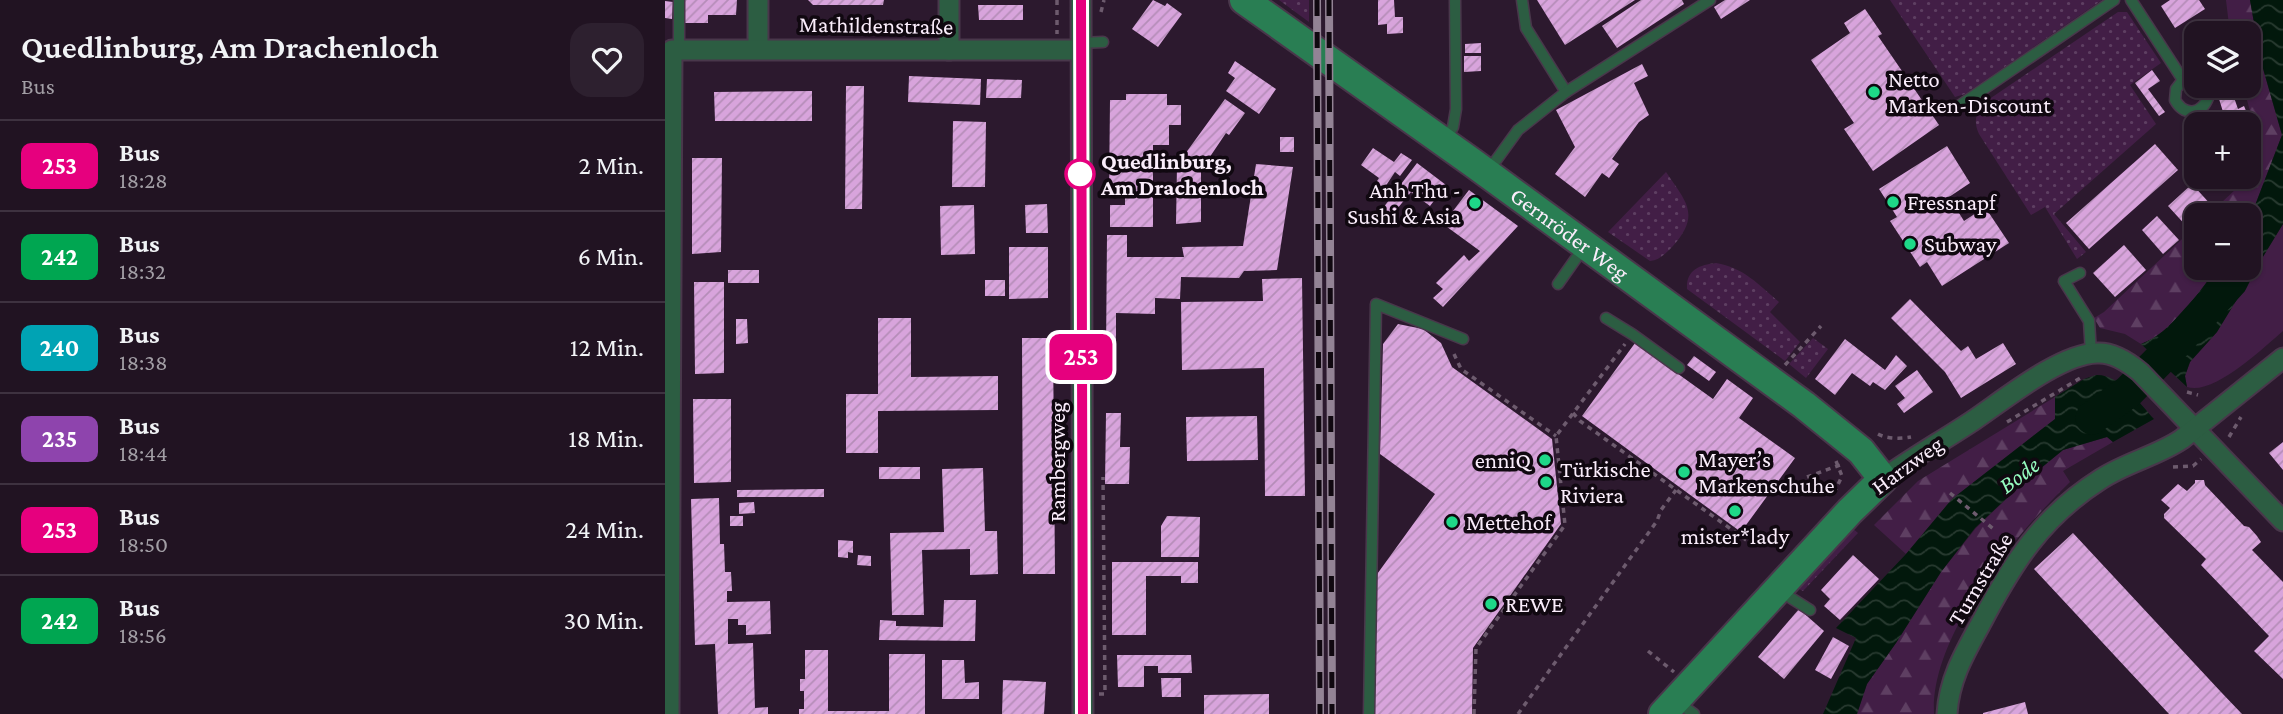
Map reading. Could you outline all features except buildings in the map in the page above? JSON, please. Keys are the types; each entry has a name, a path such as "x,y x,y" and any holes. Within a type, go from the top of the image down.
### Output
{"main road":[{"name":"Gernröder Weg","path":"1244,0 1487,173 1793,397 1850,441 1883,480"},
{"name":"Harzweg","path":"1677,709 1777,589 1883,480"}],"street":[{"path":"758,0 758,49"},
{"path":"949,0 949,50"},
{"name":"Rambergweg","path":"1080,0 1083,714"},
{"name":"Mathildenstraße","path":"672,50 1058,50 1080,47"},
{"path":"670,714 667,656 668,128 672,50"},
{"path":"2095,353 2113,355 2177,397 2196,429 2283,521"},
{"name":"Harzweg","path":"1883,480 2028,383 2063,363 2095,353"},
{"name":"Turnstraße","path":"1947,714 1949,691 1963,657 2012,567 2040,530 2071,501 2101,479 2118,469 2166,450 2196,429 2283,358"}],"lane":[{"path":"672,50 679,0"},
{"path":"1444,142 1453,127 1456,109 1455,0"},
{"path":"1522,0 1526,28 1566,93"},
{"path":"1487,173 1518,130 1566,93 1710,0"},
{"path":"1953,110 2114,0"},
{"path":"2131,0 2183,80 2176,89 2175,100 2178,105 2187,111 2198,111 2208,98"},
{"path":"1080,47 1103,42"},
{"path":"1558,284 1585,245"},
{"path":"2080,273 2064,281 2089,321 2095,353"},
{"path":"1369,714 1376,304 1463,339"},
{"path":"1606,318 1679,368"},
{"path":"1777,589 1810,610"}],"path":[{"path":"1057,0 1058,50"},
{"path":"1784,367 1821,326"},
{"path":"1474,714 1476,648 1565,525 1556,436 1632,334"},
{"path":"1454,354 1461,369 1556,436"},
{"path":"2177,397 2198,395"},
{"path":"1573,413 1580,421 1749,542"},
{"path":"2168,467 2193,466 2232,434 2242,415"},
{"path":"1807,477 1839,466"},
{"path":"1518,714 1657,521 1661,510 1676,490"},
{"path":"1950,493 1996,531"},
{"path":"1648,651 1674,672"}],"green space":[{"path":"1279,0 1309,0 1309,22"},
{"path":"1890,0 2102,0 1965,94 1955,97"},
{"path":"2226,0 2250,0 2254,21 2229,21"},
{"path":"2118,12 2127,12 2161,63 2130,85 2156,124 2054,214 2086,252 2077,259 2045,207 2031,215 1979,134 1976,117 1985,102"},
{"path":"2261,62 2282,135 2256,203 2221,203 2236,189 2261,189 2261,112 2250,112 2246,98 2261,98"},
{"path":"1666,172 1684,200 1687,225 1665,254 1650,261 1608,232"},
{"path":"2283,224 2283,331 2224,378 2198,388 2187,387 2185,376 2190,362 2217,332 2249,280 2261,280 2261,260"},
{"path":"2184,237 2184,280 2208,280 2173,322 2152,339 2141,344 2125,334 2100,328 2094,318 2104,312"},
{"path":"1716,263 1743,273 1779,302 1770,312 1800,342 1785,361 1687,289 1691,273 1704,265"},
{"path":"1813,338 1828,349 1806,378 1789,364"},
{"path":"2055,397 2055,419 1952,499 1906,554 1874,525 1918,481"},
{"path":"2107,437 2113,442 2063,471 2070,482 2025,529 1980,588 1946,652 1936,683 1934,714 1857,714 1867,684 1941,572 1976,528 2024,482 2063,450"},
{"path":"1852,528 1858,533 1803,591 1797,588"}],"water":[{"path":"2250,0 2283,0 2283,224 2261,260 2261,203 2256,203 2282,135 2261,62 2261,21 2254,21"},
{"path":"2208,280 2249,280 2217,332 2190,362 2185,376 2187,387 2141,344 2163,331 2193,301"},
{"path":"2096,375 2105,376 2121,384 2154,419 2113,442 2107,437 2063,450 2024,482 1975,528 1941,572 1867,684 1857,714 1823,714 1856,638 1836,628 1906,554 1952,499 2055,419 2055,397 2084,379"}],"waterway":[{"name":"Bode","path":"2092,418 2128,392 2232,280"}],"railway":[{"path":"1317,0 1320,714"},
{"path":"1329,0 1332,714"}],"bus line":[{"name":"253","path":"1081,0 1083,714"}],"place":[{"name":"Netto Marken-Discount","path":"1874,92"},
{"name":"Quedlinburg, Am Drachenloch","path":"1080,174"},
{"name":"Fressnapf","path":"1893,202"},
{"name":"Anh Thu - Sushi & Asia","path":"1475,203"},
{"name":"Subway","path":"1910,244"},
{"name":"enniQ","path":"1545,460"},
{"name":"Mayer’s Markenschuhe","path":"1684,472"},
{"name":"Türkische Riviera","path":"1546,482"},
{"name":"mister*lady","path":"1735,511"},
{"name":"Mettehof","path":"1452,522"},
{"name":"REWE","path":"1491,604"}]}
